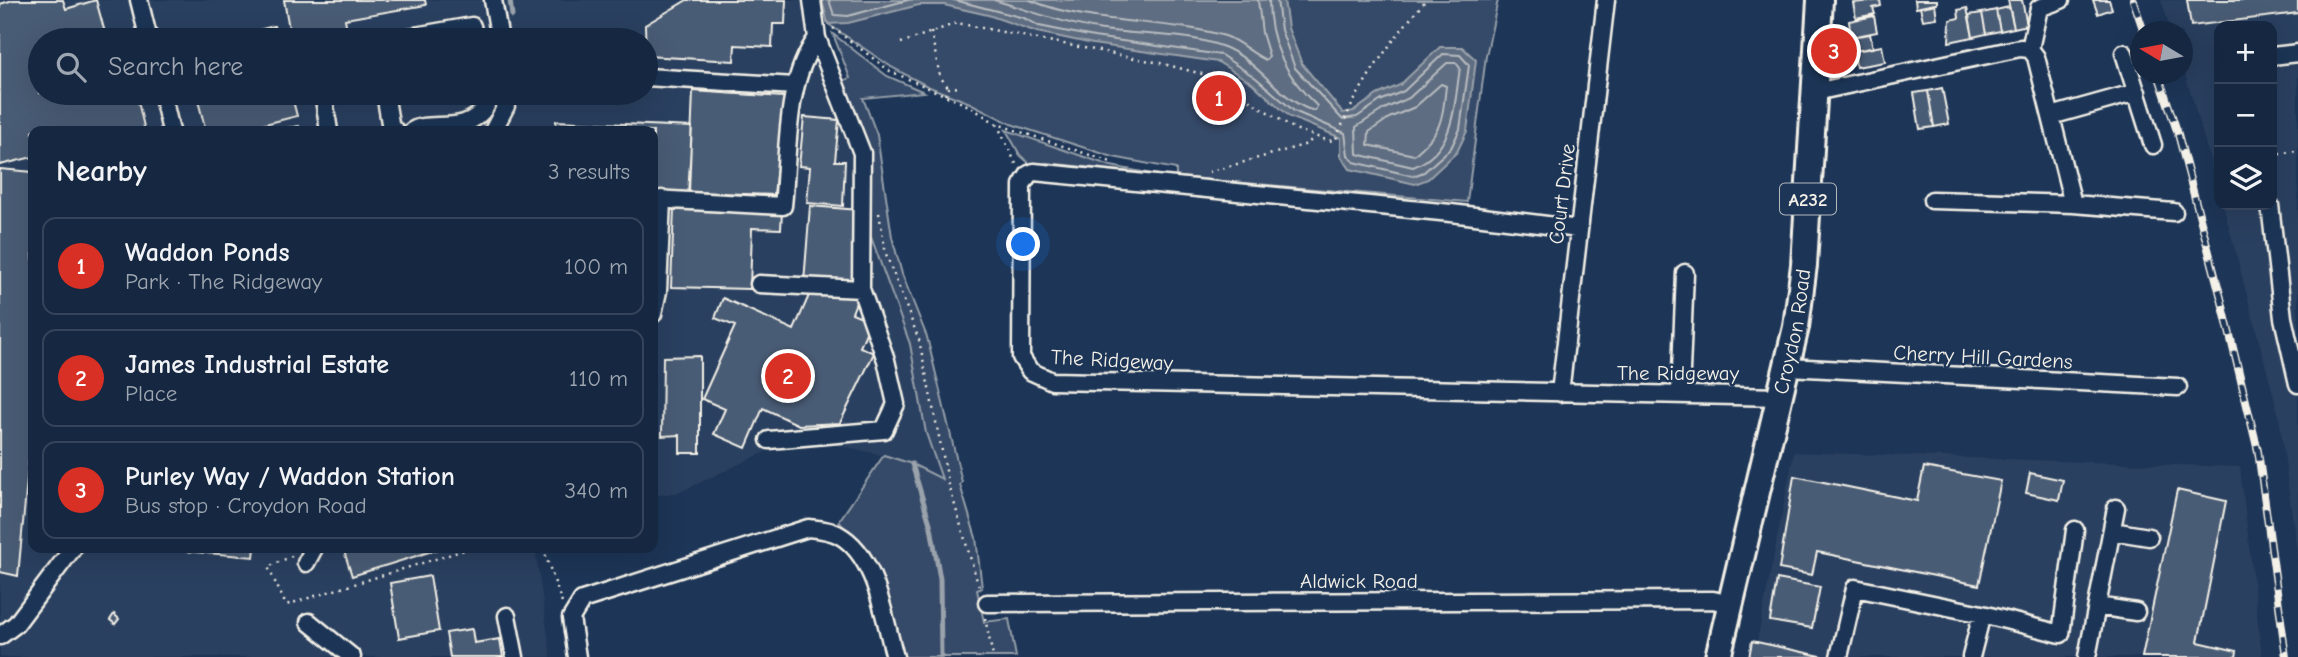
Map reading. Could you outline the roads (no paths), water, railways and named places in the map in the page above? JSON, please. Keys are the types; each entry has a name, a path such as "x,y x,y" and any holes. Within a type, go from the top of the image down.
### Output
{"highway":[{"name":"Croydon Road","path":"1718,657 1781,397 1804,265 1820,0"}],"street":[{"path":"139,0 146,28"},
{"path":"493,0 498,28"},
{"name":"Court Drive","path":"1560,393 1606,0"},
{"path":"2030,49 2039,8 2061,0"},
{"path":"769,440 884,430 896,404 886,360 861,289 862,153 824,33 813,7"},
{"path":"658,199 783,206 795,86 806,54 824,33"},
{"path":"1815,92 2020,48 2030,49 2036,57 2073,204"},
{"path":"2123,53 2152,145"},
{"path":"2277,55 2298,53"},
{"path":"658,78 795,86"},
{"path":"2051,116 2137,92"},
{"path":"165,105 170,126"},
{"path":"325,105 328,126"},
{"path":"387,105 390,126"},
{"path":"453,126 480,117 486,105"},
{"path":"496,126 506,105"},
{"name":"The Ridgeway","path":"1579,229 1045,172 1029,174 1022,185 1021,357 1038,377 1052,381 1560,393 1759,394 1781,397"},
{"path":"1932,201 2073,204 2174,212"},
{"path":"2271,210 2290,318 2298,384"},
{"path":"1680,395 1685,273"},
{"path":"759,284 861,289"},
{"name":"Cherry Hill Gardens","path":"1787,367 2178,387"},
{"path":"2087,657 2116,508"},
{"path":"577,657 571,627 574,609 582,600 795,531 815,529 838,534 854,546 864,562 895,657"},
{"path":"1839,657 1855,588 1982,614 2061,634 2075,530"},
{"path":"2112,531 2149,537"},
{"path":"0,636 16,624 69,553"},
{"name":"Aldwick Road","path":"984,604 1713,600 1730,604"},
{"path":"2097,606 2136,612"},
{"path":"1972,657 1982,614"},
{"path":"507,616 515,657"},
{"path":"309,622 352,657"}],"water":[{"path":"822,0 1284,0 1288,28 1302,64 1343,113 1354,111 1377,95 1400,85 1440,47 1462,47 1476,60 1467,131 1457,152 1428,179 1415,184 1350,169 1341,156 1341,138 1290,117 1252,83 1218,62 1093,44 1037,32 988,15 944,5 919,5 848,23 828,24"}],"waterway":[{"path":"510,0 512,16"},
{"path":"912,464 931,527 940,579 941,657"}],"railway":[{"path":"2133,0 2140,21"},
{"path":"2161,84 2178,134 2258,451 2286,657"}],"place":[{"name":"Purley Way / Waddon Station","path":"1834,51"},
{"name":"Waddon Ponds","path":"1219,98"},
{"name":"James Industrial Estate","path":"788,376"}]}
